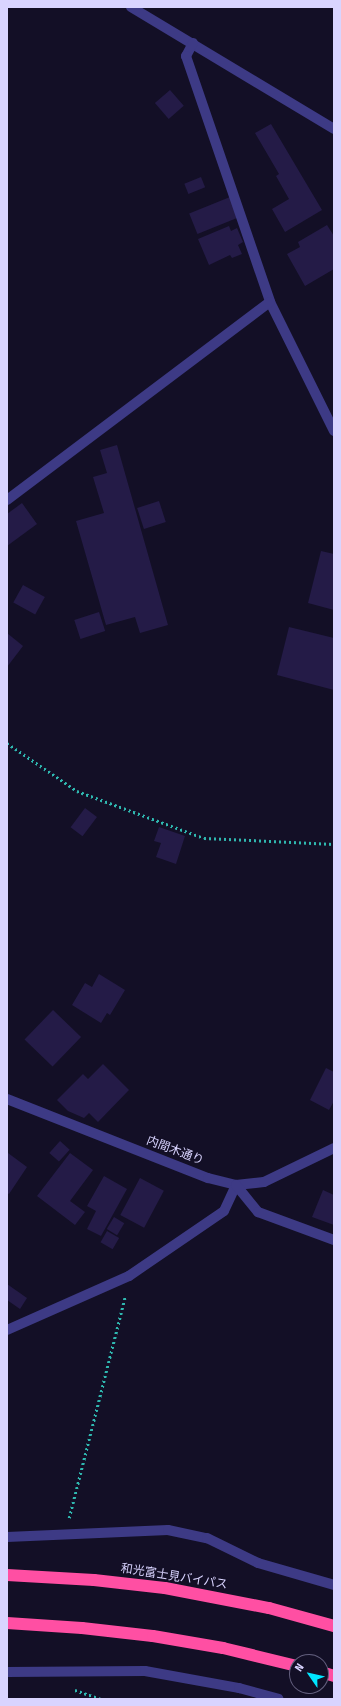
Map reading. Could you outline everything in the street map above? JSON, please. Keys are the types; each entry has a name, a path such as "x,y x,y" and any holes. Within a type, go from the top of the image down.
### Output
{"highway":[{"name":"和光富士見バイパス","path":"7,1575 94,1580 165,1588 269,1608 334,1626"},
{"path":"7,1623 82,1628 153,1636 223,1648 289,1664"}],"street":[{"path":"131,7 334,129"},
{"path":"193,43 186,56 270,302 334,431"},
{"path":"7,500 270,302"},
{"name":"内間木通り","path":"7,1099 208,1178 236,1185 264,1182 334,1148"},
{"path":"7,1330 130,1276 224,1211 236,1185 258,1212 334,1240"},
{"path":"7,1537 168,1530 207,1538 258,1563 334,1585"},
{"path":"7,1672 145,1671 239,1688 278,1699"}],"path":[{"path":"7,743 77,791 204,838 334,844"},
{"path":"65,1535 130,1276"}],"building":[{"path":"170,90 184,106 169,119 155,103"},
{"path":"271,124 322,210 285,232 272,209 289,199 276,176 279,174 255,133"},
{"path":"201,177 205,187 188,194 184,184"},
{"path":"230,197 238,217 197,234 189,213"},
{"path":"327,225 334,236 334,269 305,286 287,254 300,247 298,242"},
{"path":"229,226 231,231 237,228 243,242 238,245 242,254 232,258 230,255 209,265 198,239"},
{"path":"117,445 168,625 140,633 135,617 106,625 76,521 104,513 93,477 107,473 100,450"},
{"path":"159,501 166,522 144,529 137,508"},
{"path":"22,503 37,524 7,546 7,514"},
{"path":"321,551 334,554 334,610 308,603"},
{"path":"23,585 45,597 35,615 13,602"},
{"path":"99,612 105,631 80,639 74,620"},
{"path":"289,627 334,638 334,690 277,675"},
{"path":"7,633 23,646 7,667"},
{"path":"85,808 97,817 83,836 71,827"},
{"path":"159,827 185,836 176,864 156,857 161,843 154,841"},
{"path":"99,974 125,990 110,1015 107,1013 101,1023 72,1005 85,983 92,987"},
{"path":"53,1010 81,1037 53,1067 25,1039"},
{"path":"103,1064 129,1090 98,1122 89,1113 84,1118 68,1111 57,1100 83,1074 88,1079"},
{"path":"326,1068 334,1072 334,1101 329,1110 310,1100"},
{"path":"60,1141 70,1150 59,1162 49,1153"},
{"path":"8,1153 27,1167 9,1194 7,1193"},
{"path":"70,1153 93,1170 70,1201 85,1212 75,1225 37,1196"},
{"path":"104,1176 127,1189 101,1236 87,1229 96,1211 87,1206"},
{"path":"140,1178 164,1191 144,1228 120,1215"},
{"path":"323,1190 334,1195 334,1225 312,1217"},
{"path":"114,1217 124,1223 117,1235 107,1229"},
{"path":"107,1231 119,1238 113,1249 100,1242"},
{"path":"7,1284 27,1298 20,1309 7,1300"}]}
